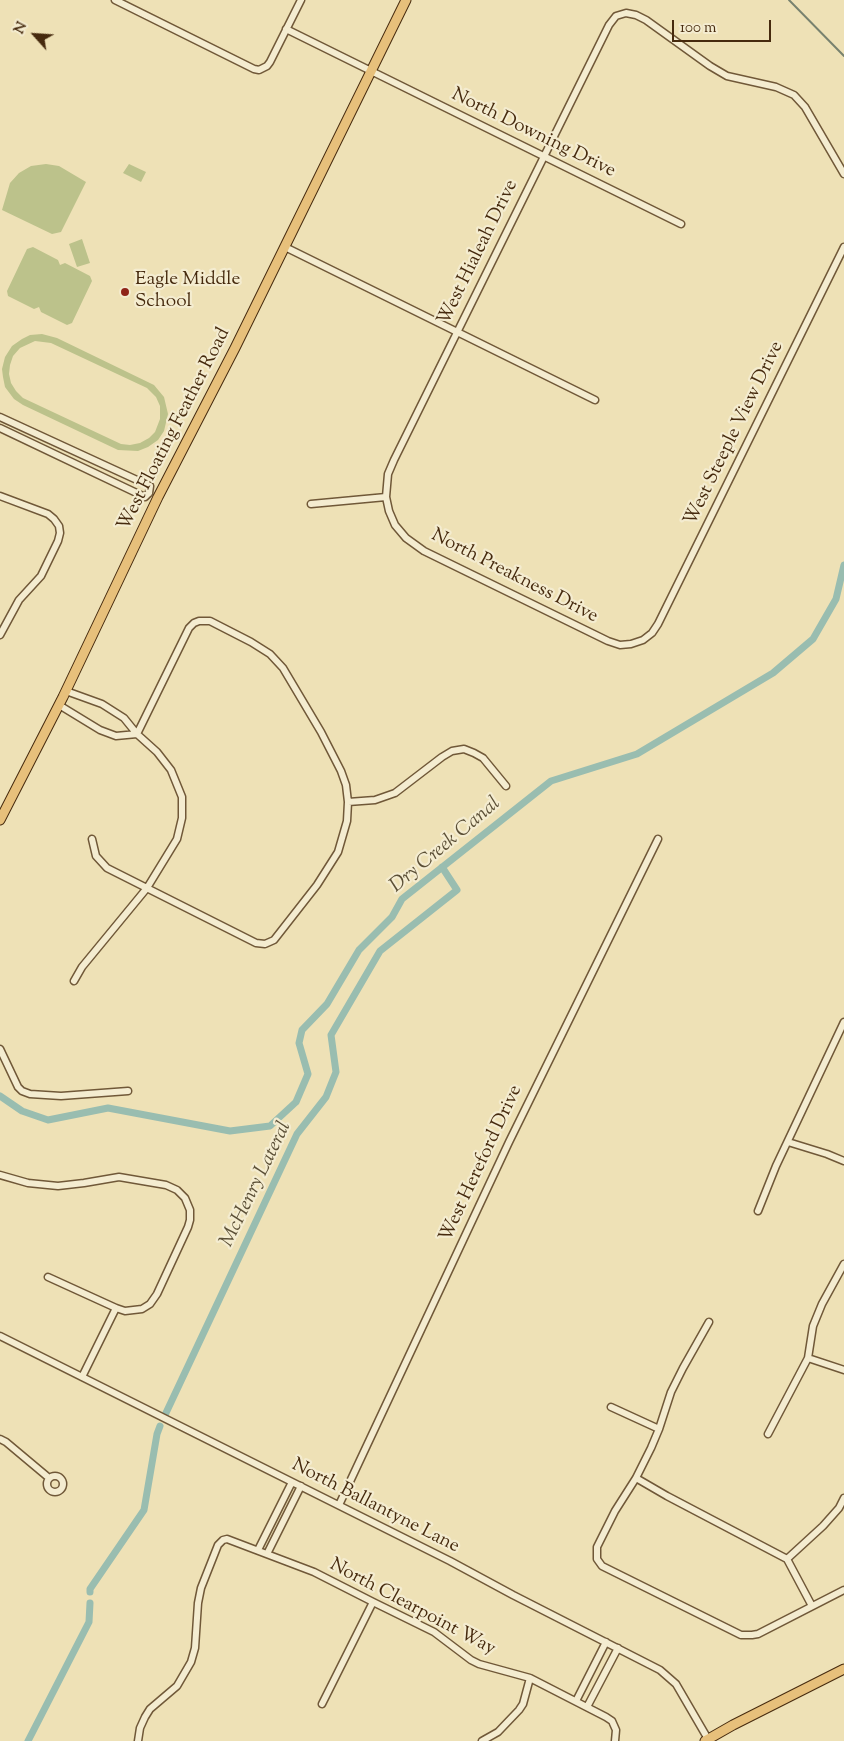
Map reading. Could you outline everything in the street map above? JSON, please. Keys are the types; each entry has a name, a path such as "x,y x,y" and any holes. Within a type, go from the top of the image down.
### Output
{"main road":[{"name":"West Floating Feather Road","path":"0,820 66,690 158,497 285,247 406,0"},
{"path":"707,1740 844,1669"}],"street":[{"path":"115,0 254,69 263,68 270,62 301,0"},
{"name":"West Hialeah Drive","path":"386,497 388,474 394,460 609,25 616,16 626,13 646,20 727,76 776,87 794,95 804,107 844,174"},
{"name":"North Downing Drive","path":"286,29 681,224"},
{"path":"285,247 595,400"},
{"name":"West Steeple View Drive","path":"652,633 844,247"},
{"path":"0,416 150,486 149,493 145,497 0,428"},
{"path":"149,493 158,497"},
{"path":"0,496 48,514 59,526 60,533 58,541 37,582 19,600 0,635"},
{"path":"311,504 386,497"},
{"name":"North Preakness Drive","path":"386,497 389,511 396,525 406,538 424,551 608,641 631,644 643,640 652,633"},
{"path":"92,839 96,856 107,868 256,943 266,944 274,940 311,893 338,852 347,821 348,802 346,785 341,771 321,732 283,668 270,654 252,642 210,621 199,620 194,623 137,734"},
{"path":"66,690 102,704 124,718 171,770 182,797 182,818 177,839 147,888 82,967 74,981"},
{"path":"58,705 100,730 116,736 137,734"},
{"path":"348,802 387,797 403,788 442,757 452,751 464,749 483,758 506,786"},
{"name":"West Hereford Drive","path":"339,1505 509,1142 658,839"},
{"path":"758,1211 844,1022"},
{"path":"0,1049 18,1087 30,1094 61,1096 128,1090"},
{"path":"788,1142 844,1161"},
{"path":"0,1176 28,1183 58,1186 84,1184 119,1177 166,1186 177,1190 185,1198 190,1210 188,1228 157,1294 150,1304 142,1309 125,1311 116,1308 48,1277"},
{"path":"768,1434 808,1358 813,1326 822,1304 844,1264"},
{"path":"82,1377 116,1308"},
{"path":"709,1322 671,1392 659,1429 636,1478 615,1511 597,1548 597,1559 602,1566 736,1634 746,1636 758,1634 844,1590"},
{"name":"North Ballantyne Lane","path":"0,1336 302,1486 618,1648 669,1677 684,1696 707,1740"},
{"path":"808,1358 844,1370"},
{"path":"611,1407 659,1429"},
{"path":"0,1439 50,1478"},
{"path":"636,1478 787,1558 812,1606"},
{"path":"258,1550 292,1482"},
{"path":"267,1554 302,1486"},
{"path":"787,1558 822,1526 839,1508 844,1498"},
{"name":"North Clearpoint Way","path":"138,1741 144,1717 150,1709 177,1686 191,1662 195,1648 201,1588 218,1545 223,1540 234,1540 314,1572 434,1632 479,1664 530,1678 576,1701 612,1721 616,1730 615,1741"},
{"path":"322,1704 373,1602"},
{"path":"576,1701 606,1642"},
{"path":"587,1707 618,1648"},
{"path":"482,1741 498,1732 519,1710 523,1704 530,1678"}],"green space":[{"path":"46,164 59,166 86,182 61,232 52,234 2,210 10,183 19,173 31,166"},
{"path":"129,164 146,172 141,182 123,173"},
{"path":"82,239 90,263 77,267 69,244"},
{"path":"33,247 58,260 60,265 65,263 90,276 92,281 72,323 67,325 41,312 39,307 34,309 8,296 7,291 27,249"},
{"path":"42,334 57,338 154,385 164,397 168,414 164,431 158,440 138,451 118,450 14,399 5,387 2,369 5,357 12,346 30,335","holes":["35,341 51,343 147,388 156,397 160,406 160,419 155,432 140,443 121,444 23,398 11,383 9,374 13,356 20,348"]}],"waterway":[{"path":"789,0 844,56"},
{"name":"Dry Creek Canal","path":"0,1096 22,1111 48,1120 108,1108 230,1131 270,1126 296,1102 308,1074 299,1043 302,1030 327,1004 359,950 392,917 402,899 551,781 637,754 773,673 813,639 836,599 844,565"},
{"name":"McHenry Lateral","path":"165,1415 297,1134 326,1097 336,1072 331,1035 380,951 457,890 442,867"},
{"name":"McHenry Lateral","path":"90,1592 90,1589 144,1510 160,1426"},
{"name":"McHenry Lateral","path":"28,1741 89,1622 90,1603"}],"place":[{"name":"Eagle Middle School","path":"125,292"}]}
